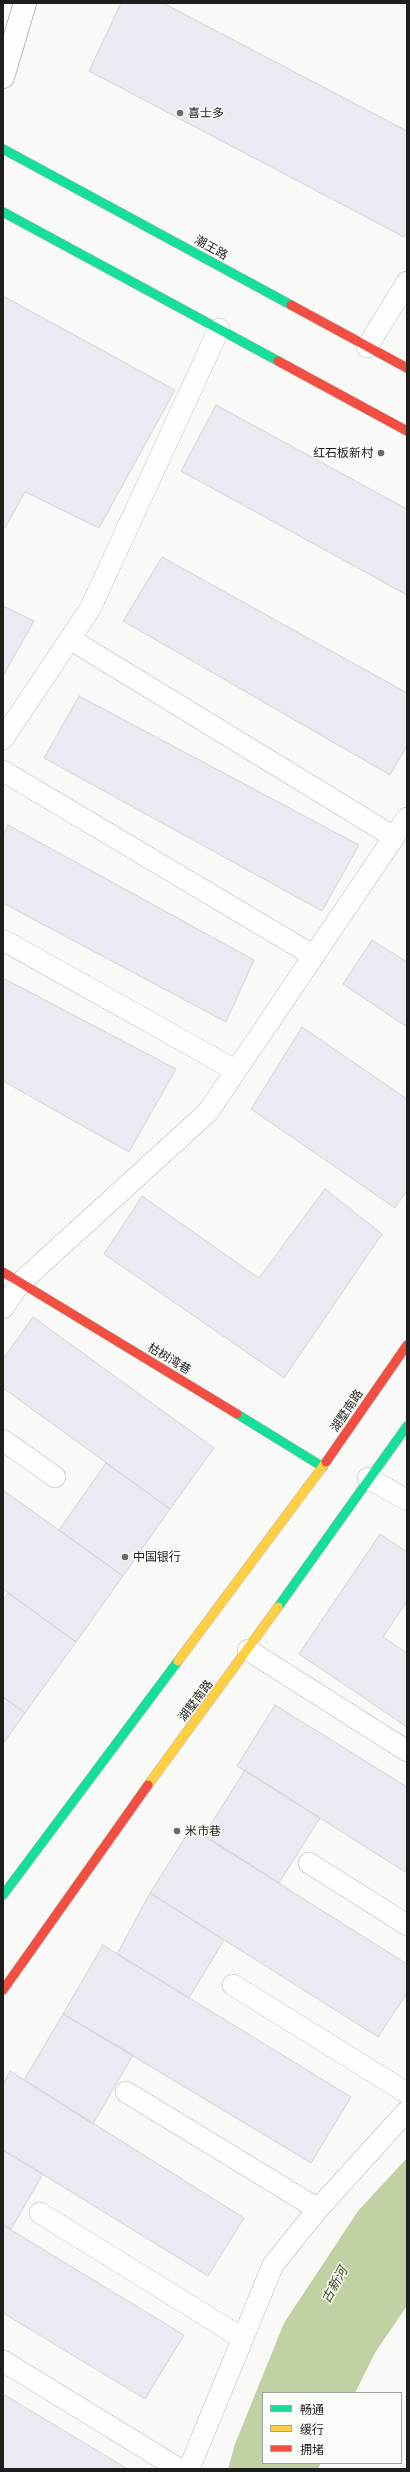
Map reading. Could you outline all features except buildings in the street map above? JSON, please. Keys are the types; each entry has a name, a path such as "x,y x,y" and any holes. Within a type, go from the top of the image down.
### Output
{"main road":[{"name":"潮王路","path":"3,149 407,368"},
{"path":"3,212 407,431"},
{"name":"枯树湾巷","path":"12,1278 323,1467"},
{"name":"湖墅南路","path":"3,1894 323,1467 407,1345"},
{"name":"湖墅南路","path":"3,1990 137,1799 248,1650 368,1478 407,1426"}],"street":[{"path":"3,74 25,3"}],"lane":[{"path":"367,347 407,282"},
{"path":"3,739 90,608 219,329"},
{"path":"70,639 394,837"},
{"path":"3,771 314,956"},
{"path":"3,1308 12,1278 208,1112 407,818"},
{"path":"3,940 235,1070"},
{"path":"3,1440 55,1477"},
{"path":"368,1478 407,1500"},
{"path":"248,1650 407,1751"},
{"path":"309,1863 407,1925"},
{"path":"234,1985 407,2093"},
{"path":"126,2092 318,2209"},
{"path":"189,2469 273,2265 318,2209 407,2111"},
{"path":"40,2213 242,2338"},
{"path":"3,2361 179,2469"}],"water":[{"name":"古新河","path":"407,2158 407,2306 376,2351 356,2392 262,2392 262,2464 320,2464 318,2469 228,2469 235,2444 284,2323 358,2211"}],"traffic: fast":[{"path":"3,149 291,305"},
{"path":"3,212 278,361"},
{"path":"237,1414 323,1467"},
{"path":"278,1607 407,1426"},
{"path":"3,1895 178,1661"}],"traffic: slow":[{"path":"178,1661 326,1462"},
{"path":"148,1785 278,1607"}],"traffic: jam":[{"path":"291,305 407,368"},
{"path":"278,361 407,431"},
{"path":"3,1272 237,1414"},
{"path":"326,1462 407,1345"},
{"path":"3,1990 148,1785"}],"place":[{"name":"喜士多","path":"180,113"},
{"name":"红石板新村","path":"381,453"},
{"name":"中国银行","path":"125,1557"},
{"name":"米市巷","path":"177,1831"}]}
